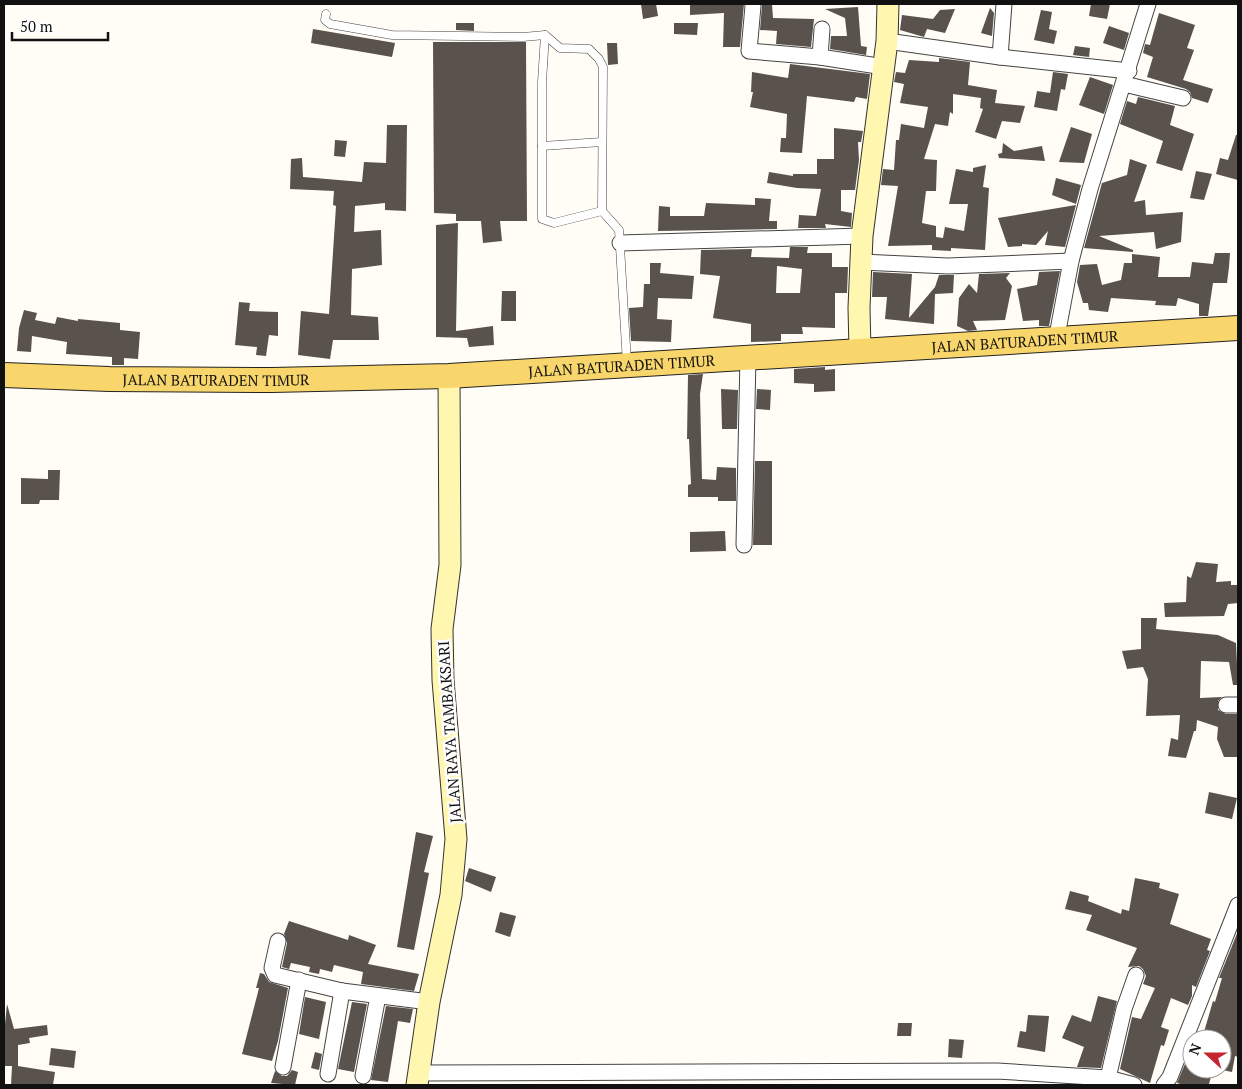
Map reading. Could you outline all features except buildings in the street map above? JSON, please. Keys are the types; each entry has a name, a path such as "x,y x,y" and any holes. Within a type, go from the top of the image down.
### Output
{"main road":[{"name":"JALAN BATURADEN TIMUR","path":"4,375 109,379 272,380 449,376 860,350 1056,341 1238,328"}],"street":[{"path":"860,350 859,308 862,236 887,42 888,4"},
{"path":"1000,57 1004,4"},
{"path":"1056,341 1071,261 1090,189 1127,77 1148,4"},
{"path":"753,6 750,51 820,57 884,67"},
{"path":"820,57 822,29"},
{"path":"887,42 1127,77 1183,98"},
{"path":"620,243 862,236"},
{"path":"861,262 948,266 1071,261"},
{"path":"744,545 748,358"},
{"name":"JALAN RAYA TAMBAKSARI","path":"419,1079 430,1002 451,895 456,839 442,646 450,565 449,376"},
{"path":"1164,1085 1170,1077 1238,905"},
{"path":"278,941 272,972 275,975 342,991 430,1002"},
{"path":"1108,1078 1124,1009 1136,975"},
{"path":"283,1067 299,980"},
{"path":"328,1074 342,991"},
{"path":"363,1076 378,996"},
{"path":"419,1079 988,1071 1108,1078 1134,1085"}],"lane":[{"path":"326,14 325,20 330,24 392,35 545,35 560,48 589,49 599,59 603,67 602,211 620,230 627,366"},
{"path":"545,35 542,82 542,219 554,223 602,211"},
{"path":"542,146 602,142"}]}
